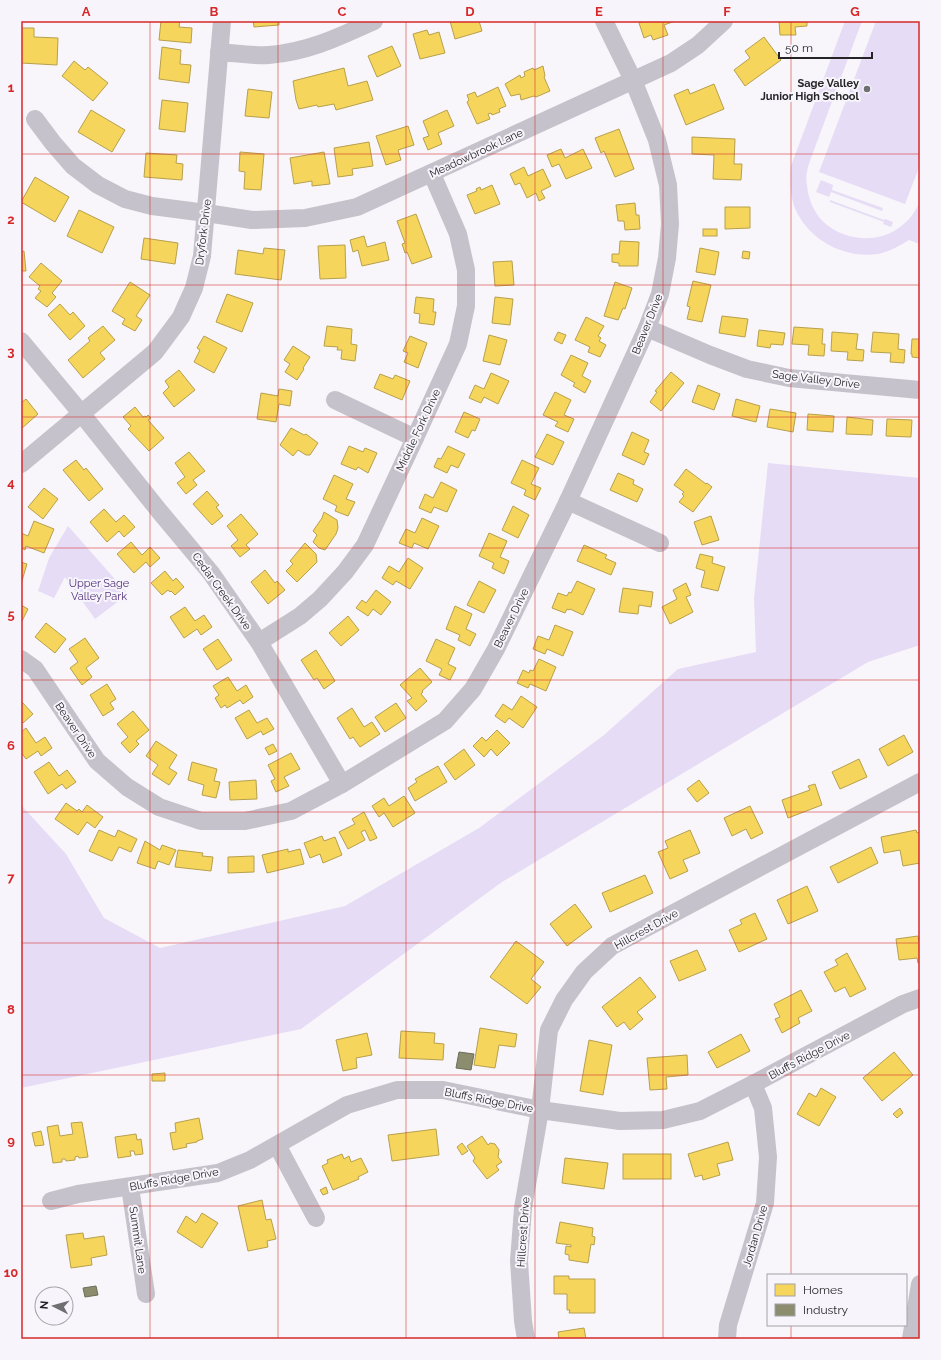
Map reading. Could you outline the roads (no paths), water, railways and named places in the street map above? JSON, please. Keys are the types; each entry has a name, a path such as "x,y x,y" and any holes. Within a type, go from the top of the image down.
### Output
{"street":[{"name":"Dryfork Drive","path":"21,464 155,352 181,317 194,288 202,256 222,21"},
{"path":"219,52 267,55 300,51 332,41 374,21"},
{"name":"Beaver Drive","path":"21,659 35,669 97,761 127,787 159,807 201,821 245,821 291,811 342,784 445,721 474,689 496,649 568,501 647,328 660,294 667,258 670,224 668,184 657,140 633,80 604,21"},
{"name":"Meadowbrook Lane","path":"35,119 73,166 98,185 125,199 152,206 252,220 305,218 357,207 432,174 671,63 698,45 724,21"},
{"name":"Middle Fork Drive","path":"258,642 300,616 320,599 345,572 365,545 458,344 466,306 466,270 458,234 432,174"},
{"name":"Sage Valley Drive","path":"647,328 710,355 754,370 789,378 920,390"},
{"name":"Cedar Creek Drive","path":"21,341 160,512 211,572 258,642 342,784"},
{"path":"335,400 415,438"},
{"path":"568,501 660,543"},
{"name":"Hillcrest Drive","path":"526,1339 523,1321 519,1261 523,1208 540,1110 549,1030 564,1000 584,972 612,946 920,782"},
{"name":"Bluffs Ridge Drive","path":"50,1201 78,1194 218,1173 250,1160 347,1105 397,1090 443,1090 540,1110 620,1121 663,1120 700,1111 903,1004 920,998"},
{"name":"Jordan Drive","path":"728,1339 728,1325 765,1203 768,1157 763,1108 753,1084"},
{"path":"277,1145 316,1218"},
{"name":"Summit Lane","path":"130,1186 146,1294"},
{"path":"911,1339 920,1284"}],"place":[{"name":"Sage Valley Junior High School","path":"867,89"}],"park label":[{"name":"Upper Sage Valley Park","path":"99,589"}]}
